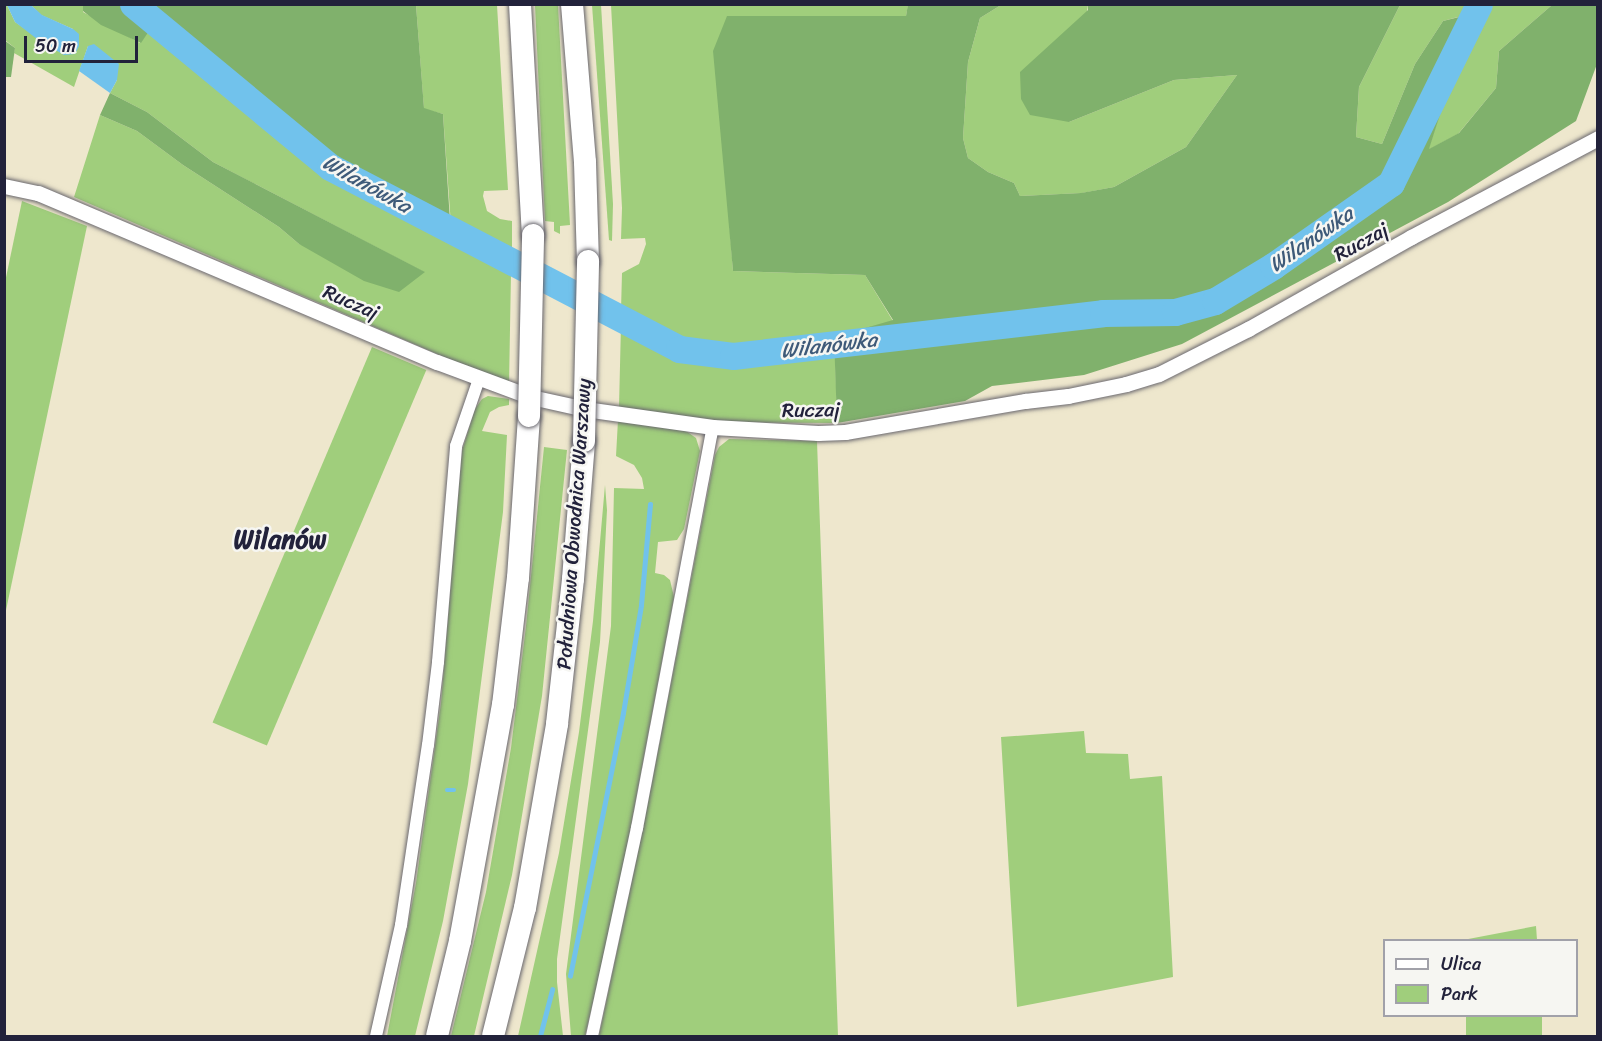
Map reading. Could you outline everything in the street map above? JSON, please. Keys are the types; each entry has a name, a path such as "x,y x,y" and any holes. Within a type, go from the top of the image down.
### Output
{"highway":[{"path":"437,1036 464,919 503,705 518,578 530,416 532,235 520,4"},
{"name":"Południowa Obwodnica Warszawy","path":"493,1036 525,908 557,724 573,579 584,441 588,261 585,162 572,4"}],"street":[{"name":"Ruczaj","path":"4,186 38,193 479,380 531,397 585,409 713,428 776,432 845,432 1014,402 1068,396 1126,384 1159,374 1248,329 1596,135"},
{"path":"376,1036 400,925 429,745 456,446 479,380"},
{"path":"592,1036 635,839 713,428"}],"green space":[{"path":"908,4 1001,5 980,18 968,62 963,138 968,158 988,172 1014,183 1020,196 1081,193 1114,187 1186,147 1237,75 1174,80 1069,122 1030,115 1021,99 1020,72 1088,10 1088,5 1400,5 1359,87 1356,137 1382,144 1415,64 1443,21 1459,17 1454,71 1429,149 1459,133 1496,88 1499,51 1552,5 1597,5 1597,64 1576,121 1448,202 1182,344 1084,375 992,386 965,401 837,423 834,337 893,320 865,275 733,271 713,51 727,16 906,16"},
{"path":"4,5 7,5 15,22 64,55 73,29 41,15 31,5 83,5 83,12 140,43 151,27 359,193 451,236 511,273 509,385 74,197 100,115 137,131 183,165 279,227 299,244 424,272 213,162 147,112 110,93 117,80 88,46 74,87 14,53 15,48 5,40"},
{"path":"83,5 416,5 424,108 443,114 451,236 359,193 151,28 141,43 101,25 83,11"},
{"path":"416,5 497,5 508,190 484,191 483,196 487,211 500,219 512,221 512,256 451,225 443,114 424,109"},
{"path":"535,5 558,5 570,225 560,226 560,234 554,231 554,222 545,221"},
{"path":"592,5 601,5 613,204 612,241 609,240"},
{"path":"611,5 908,5 906,16 727,16 729,218 733,271 865,275 893,321 834,337 722,349 694,344 621,310 622,273 639,264 646,244 645,238 621,239 622,208"},
{"path":"1001,5 1088,5 1069,122 1174,80 1237,75 1186,147 1114,187 1082,193 1020,196 1014,183 988,172 968,158 963,138 968,62 980,18"},
{"path":"1400,5 1552,5 1499,51 1496,88 1458,134 1428,150 1454,71 1458,17 1443,21 1415,64 1382,144 1356,137 1359,87"},
{"path":"4,40 15,48 11,77 5,77"},
{"path":"110,93 147,112 213,162 425,272 399,292 364,281 299,244 279,227 183,165 137,131 100,115"},
{"path":"22,201 87,226 5,615 4,287"},
{"path":"621,324 657,345 703,360 734,361 835,350 837,423 716,422 619,407"},
{"path":"372,347 426,370 267,746 213,723"},
{"path":"488,396 509,399 509,405 490,412 482,431 507,435 503,512 468,784 443,921 415,1036 387,1036 416,883 441,703 462,451 475,409 482,399"},
{"path":"618,420 686,431 696,438 700,451 684,529 677,540 658,542 655,573 664,575 670,580 674,597 622,873 593,1002 585,1036 571,1036 566,974 611,626 614,488 644,489 642,478 634,465 616,456"},
{"path":"729,439 817,441 838,1036 599,1036 643,829 715,455 719,447"},
{"path":"544,447 567,450 542,696 512,875 474,1036 451,1036 486,892 511,748"},
{"path":"605,485 607,510 600,642 557,959 563,1036 518,1036 559,853 579,732 593,621"},
{"path":"1084,731 1086,753 1128,754 1130,779 1162,776 1173,977 1017,1007 1001,737"},
{"path":"1536,926 1537,939 1468,939"},
{"path":"1466,1017 1542,1017 1542,1036 1466,1036"}],"water":[{"path":"7,5 31,5 42,15 73,29 79,34 79,46 75,54 64,55 37,39 15,22"},
{"path":"94,44 119,64 117,80 110,93 79,71 88,46"}],"waterway":[{"name":"Wilanówka","path":"133,4 330,167 679,349 733,356 1103,313 1175,312 1215,301 1273,266 1391,183 1479,4"},
{"path":"570,976 623,713 641,605 650,504"},
{"path":"447,790 454,790"},
{"path":"540,1036 552,990"}],"district":[{"name":"Wilanów","path":"280,540"}]}
